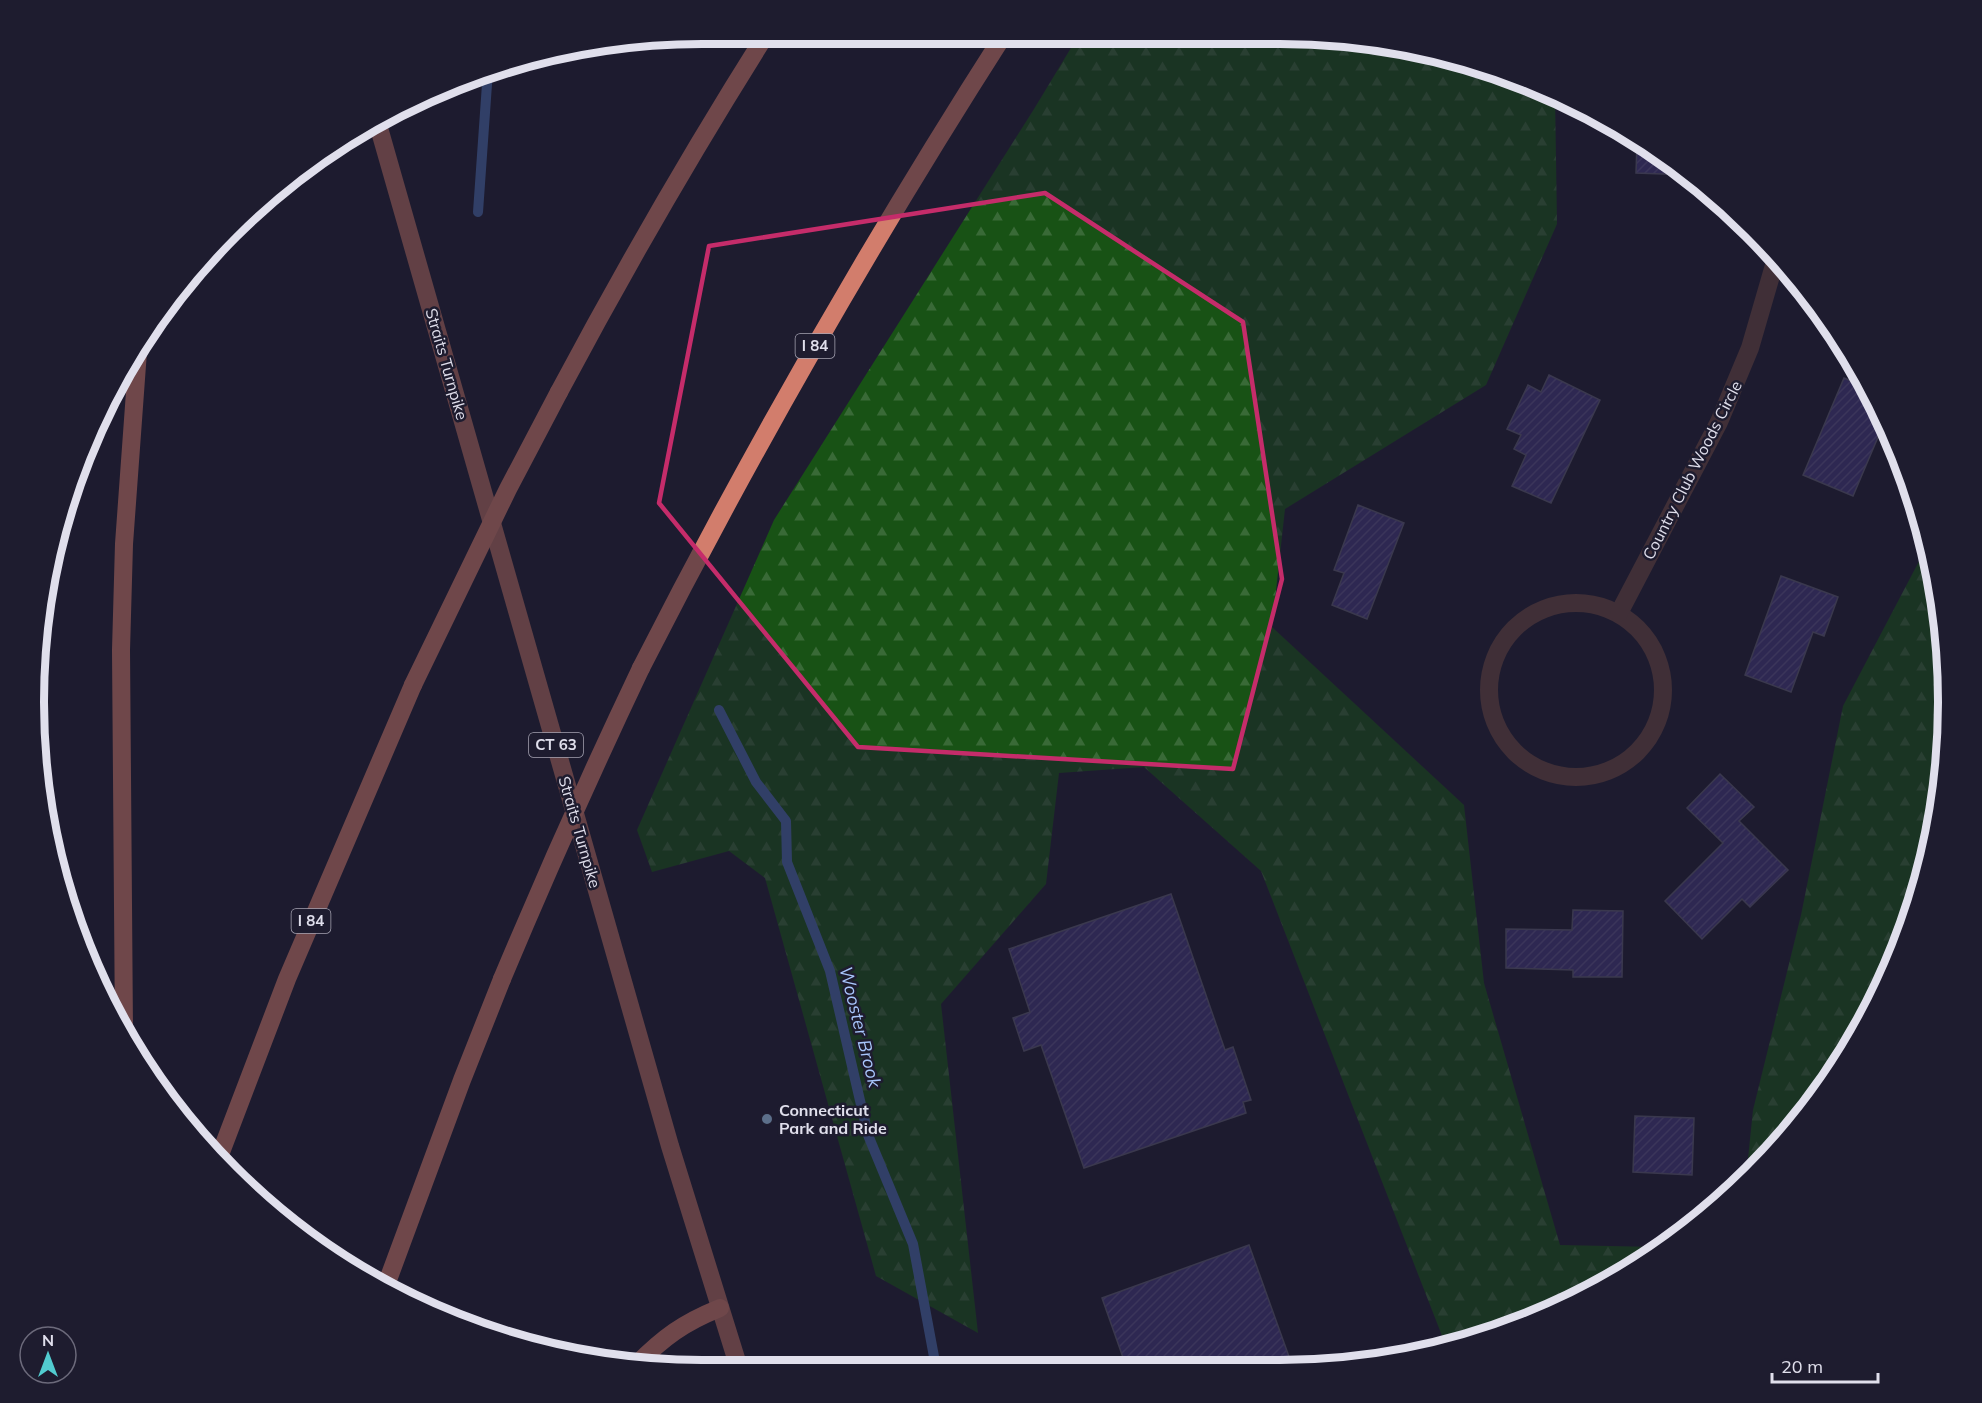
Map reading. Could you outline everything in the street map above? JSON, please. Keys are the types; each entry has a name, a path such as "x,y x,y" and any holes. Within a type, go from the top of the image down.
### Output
{"highway":[{"name":"I 84","path":"221,1151 287,979 413,685 508,489 600,316 657,215 760,44"},
{"name":"I 84","path":"388,1280 502,979 549,867 641,668 704,546 838,306 930,151 998,44"},
{"path":"124,1016 122,650 124,544 137,364"},
{"path":"644,1357 660,1341 682,1325 720,1308"}],"main road":[{"name":"Straits Turnpike","path":"379,128 667,1134 737,1360"}],"street":[{"name":"Country Club Woods Circle","path":"1619,613 1719,422 1750,348 1774,267"},
{"path":"1563,603 1592,603 1619,613 1641,632 1657,656 1664,684 1660,713 1648,739 1629,760 1603,773 1574,777 1546,772 1521,758 1501,736 1490,710 1488,681 1496,653 1512,629 1535,612 1563,603"}],"highlighted area":[{"path":"1045,193 1243,322 1282,579 1233,769 858,747 659,503 709,246"}],"green space":[{"path":"1073,44 1280,44 1366,49 1451,66 1492,78 1555,104 1557,224 1486,385 1285,509 1272,627 1464,805 1484,983 1560,1245 1649,1247 1572,1292 1492,1325 1443,1339 1261,871 1144,767 1059,773 1046,884 941,1004 978,1333 876,1276 765,878 729,851 652,872 637,830 774,520"},
{"path":"1922,556 1933,616 1938,702 1933,787 1916,872 1904,913 1888,953 1871,993 1850,1030 1828,1067 1803,1102 1747,1166 1753,1110 1801,915 1843,706"}],"building":[{"path":"1637,148 1675,174 1636,173"},
{"path":"1549,375 1600,400 1551,503 1512,486 1526,455 1514,449 1521,435 1507,429 1528,385 1541,392"},
{"path":"1844,378 1855,383 1880,432 1853,496 1803,475"},
{"path":"1358,505 1404,523 1367,619 1332,605 1344,573 1334,570"},
{"path":"1781,576 1838,597 1824,636 1813,632 1791,692 1745,675"},
{"path":"1720,774 1754,807 1739,821 1788,870 1750,907 1742,899 1702,939 1665,901 1723,843 1687,808"},
{"path":"1171,894 1225,1050 1233,1047 1251,1100 1243,1102 1246,1113 1084,1168 1041,1045 1024,1051 1013,1018 1030,1012 1009,949"},
{"path":"1573,910 1623,911 1622,977 1573,977 1573,970 1506,968 1506,929 1572,930"},
{"path":"1635,1116 1694,1118 1692,1175 1633,1172"},
{"path":"1249,1245 1290,1360 1124,1360 1102,1298"}],"waterway":[{"name":"Wooster Brook","path":"478,212 487,79"},
{"name":"Wooster Brook","path":"719,710 756,782 786,821 787,862 830,971 868,1135 913,1244 935,1360"}],"place":[{"name":"Connecticut Park and Ride","path":"767,1119"}]}
